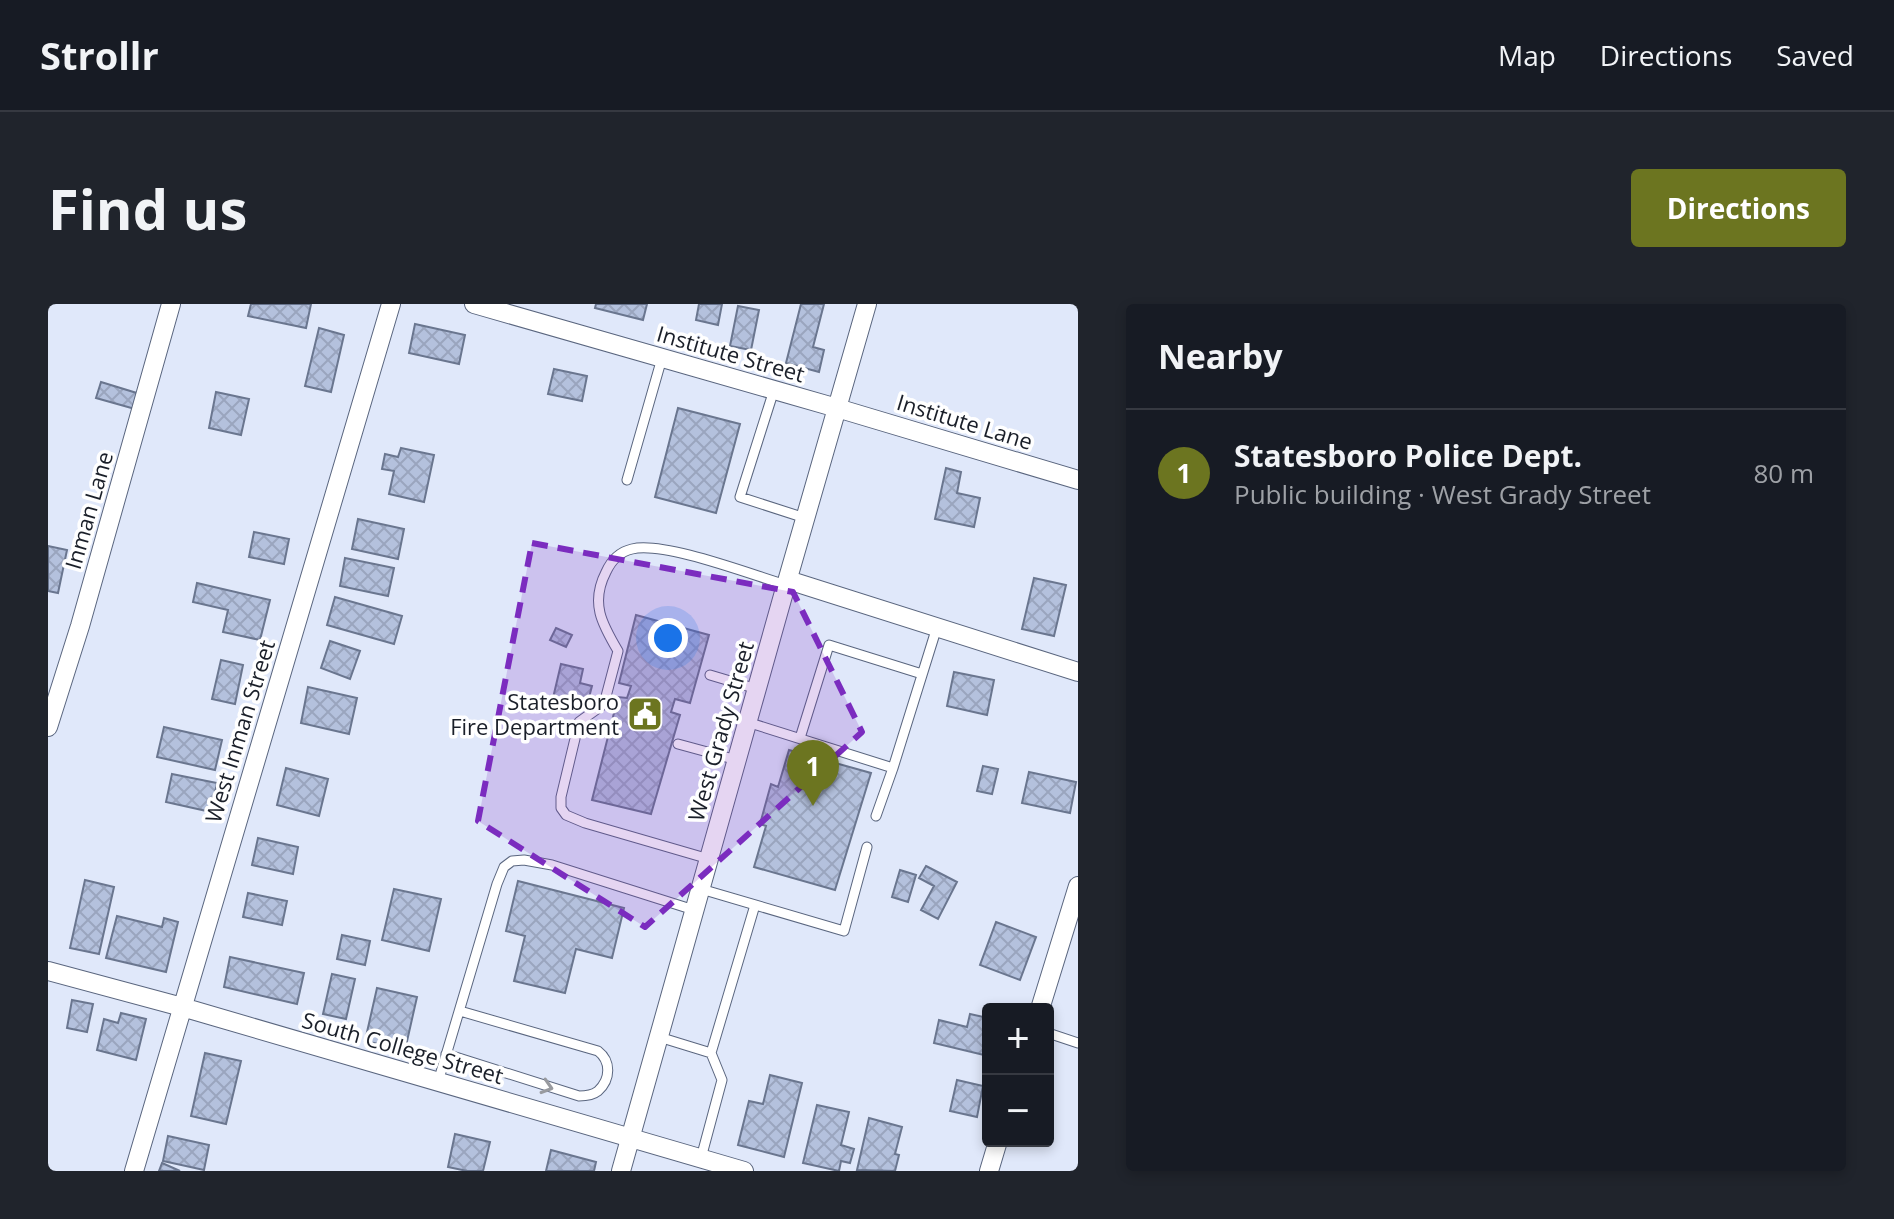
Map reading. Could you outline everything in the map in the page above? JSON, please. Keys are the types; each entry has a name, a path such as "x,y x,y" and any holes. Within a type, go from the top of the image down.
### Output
{"street":[{"name":"Inman Lane","path":"48,727 80,626 171,304"},
{"name":"West Inman Street","path":"134,1171 391,304"},
{"name":"Institute Street","path":"474,304 837,408"},
{"name":"West Grady Street","path":"621,1171 867,304"},
{"name":"Institute Lane","path":"837,408 1078,480"},
{"path":"787,583 1078,672"},
{"path":"1042,1003 1078,886"},
{"name":"South College Street","path":"48,971 182,1007 744,1171"},
{"path":"989,1171 996,1147"}],"lane":[{"path":"627,480 662,358"},
{"path":"774,390 740,497 805,518"},
{"path":"709,859 585,823 566,815 561,808 579,722 604,704 618,651 602,624 598,606 600,582 612,559 631,549 652,547 787,583"},
{"path":"876,816 937,627"},
{"path":"800,738 829,645 922,674"},
{"path":"710,675 757,689"},
{"path":"747,722 893,768"},
{"path":"678,744 737,760"},
{"path":"700,889 844,931 867,847"},
{"path":"438,1082 497,884 504,867 512,861 552,865 694,910"},
{"path":"701,1159 722,1080 711,1053 755,905"},
{"path":"446,1054 579,1096 600,1090 606,1076 606,1057 598,1051 460,1011"},
{"path":"1054,1035 1078,1043"},
{"path":"659,1037 711,1053"}],"highlighted area":[{"path":"532,543 793,592 862,732 645,927 478,821"}],"building":[{"path":"251,304 311,304 306,328 248,316"},
{"path":"596,304 647,304 643,320 595,308"},
{"path":"699,304 722,304 718,325 696,320"},
{"path":"801,304 824,304 813,347 824,350 819,372 786,363"},
{"path":"738,306 759,310 751,350 730,346"},
{"path":"415,324 465,335 459,364 409,353"},
{"path":"319,328 344,335 331,392 305,386"},
{"path":"554,369 587,376 582,401 548,394"},
{"path":"101,382 140,394 135,409 96,398"},
{"path":"216,392 249,399 241,435 209,428"},
{"path":"678,408 740,424 716,513 655,497"},
{"path":"401,448 434,455 424,502 389,494 394,471 382,469 385,454 398,457"},
{"path":"946,468 961,472 957,493 980,498 974,527 935,519"},
{"path":"358,519 404,529 398,559 352,549"},
{"path":"254,532 289,539 284,564 249,557"},
{"path":"48,546 67,550 58,593 48,591"},
{"path":"345,558 394,568 388,596 340,586"},
{"path":"1034,578 1066,585 1054,636 1022,629"},
{"path":"197,583 270,600 260,640 223,632 228,610 193,602"},
{"path":"335,597 402,616 394,644 327,625"},
{"name":"Statesboro Fire Department","path":"636,615 709,635 690,703 675,699 671,712 680,715 651,814 592,800 618,697 627,698 631,686 619,683"},
{"path":"556,628 572,635 566,647 550,640"},
{"path":"330,641 360,651 350,679 321,668"},
{"path":"221,660 243,665 235,704 212,699"},
{"path":"561,664 583,669 580,683 592,686 587,705 553,698"},
{"path":"954,672 994,680 987,715 947,706"},
{"path":"308,687 357,698 349,734 301,723"},
{"path":"164,727 222,740 215,770 157,757"},
{"path":"789,750 871,773 835,890 754,867 766,826 760,824 771,784 778,787"},
{"path":"983,766 998,769 992,794 977,791"},
{"path":"286,768 328,779 319,816 277,805"},
{"path":"1029,772 1076,782 1070,813 1022,803"},
{"path":"172,774 217,783 211,812 166,802"},
{"path":"258,838 298,847 293,874 252,865"},
{"path":"926,866 957,882 938,919 921,910 934,886 919,878"},
{"path":"900,870 916,875 908,902 892,897"},
{"path":"85,880 114,887 99,954 70,948"},
{"path":"518,881 624,908 612,958 576,949 565,993 514,981 525,936 506,931"},
{"path":"394,889 441,899 429,951 382,940"},
{"path":"248,893 287,901 282,925 243,917"},
{"path":"117,916 162,927 164,918 178,922 166,972 106,958"},
{"path":"996,922 1036,937 1020,980 980,965"},
{"path":"342,935 370,941 365,965 337,959"},
{"path":"230,957 304,973 297,1004 224,987"},
{"path":"332,974 355,979 346,1019 323,1014"},
{"path":"377,988 417,997 405,1050 365,1041"},
{"path":"72,1000 93,1004 87,1032 67,1028"},
{"path":"121,1013 146,1019 136,1060 97,1050 104,1019 118,1023"},
{"path":"970,1014 982,1017 982,1055 934,1043 939,1020 967,1027"},
{"path":"205,1053 241,1061 226,1124 191,1116"},
{"path":"770,1075 802,1083 784,1157 738,1145 749,1101 763,1104"},
{"path":"957,1080 982,1086 977,1117 950,1111"},
{"path":"817,1105 849,1112 841,1145 854,1149 850,1163 841,1161 839,1171 803,1163"},
{"path":"869,1118 902,1127 895,1154 899,1155 895,1171 857,1170"},
{"path":"455,1134 490,1142 483,1171 448,1167"},
{"path":"168,1136 209,1145 204,1170 163,1161"},
{"path":"551,1150 596,1162 594,1171 546,1171"},
{"path":"162,1163 180,1171 159,1171"}],"place":[{"name":"Statesboro Fire Department","path":"645,714"},
{"name":"Statesboro Police Dept.","path":"813,806"}]}
